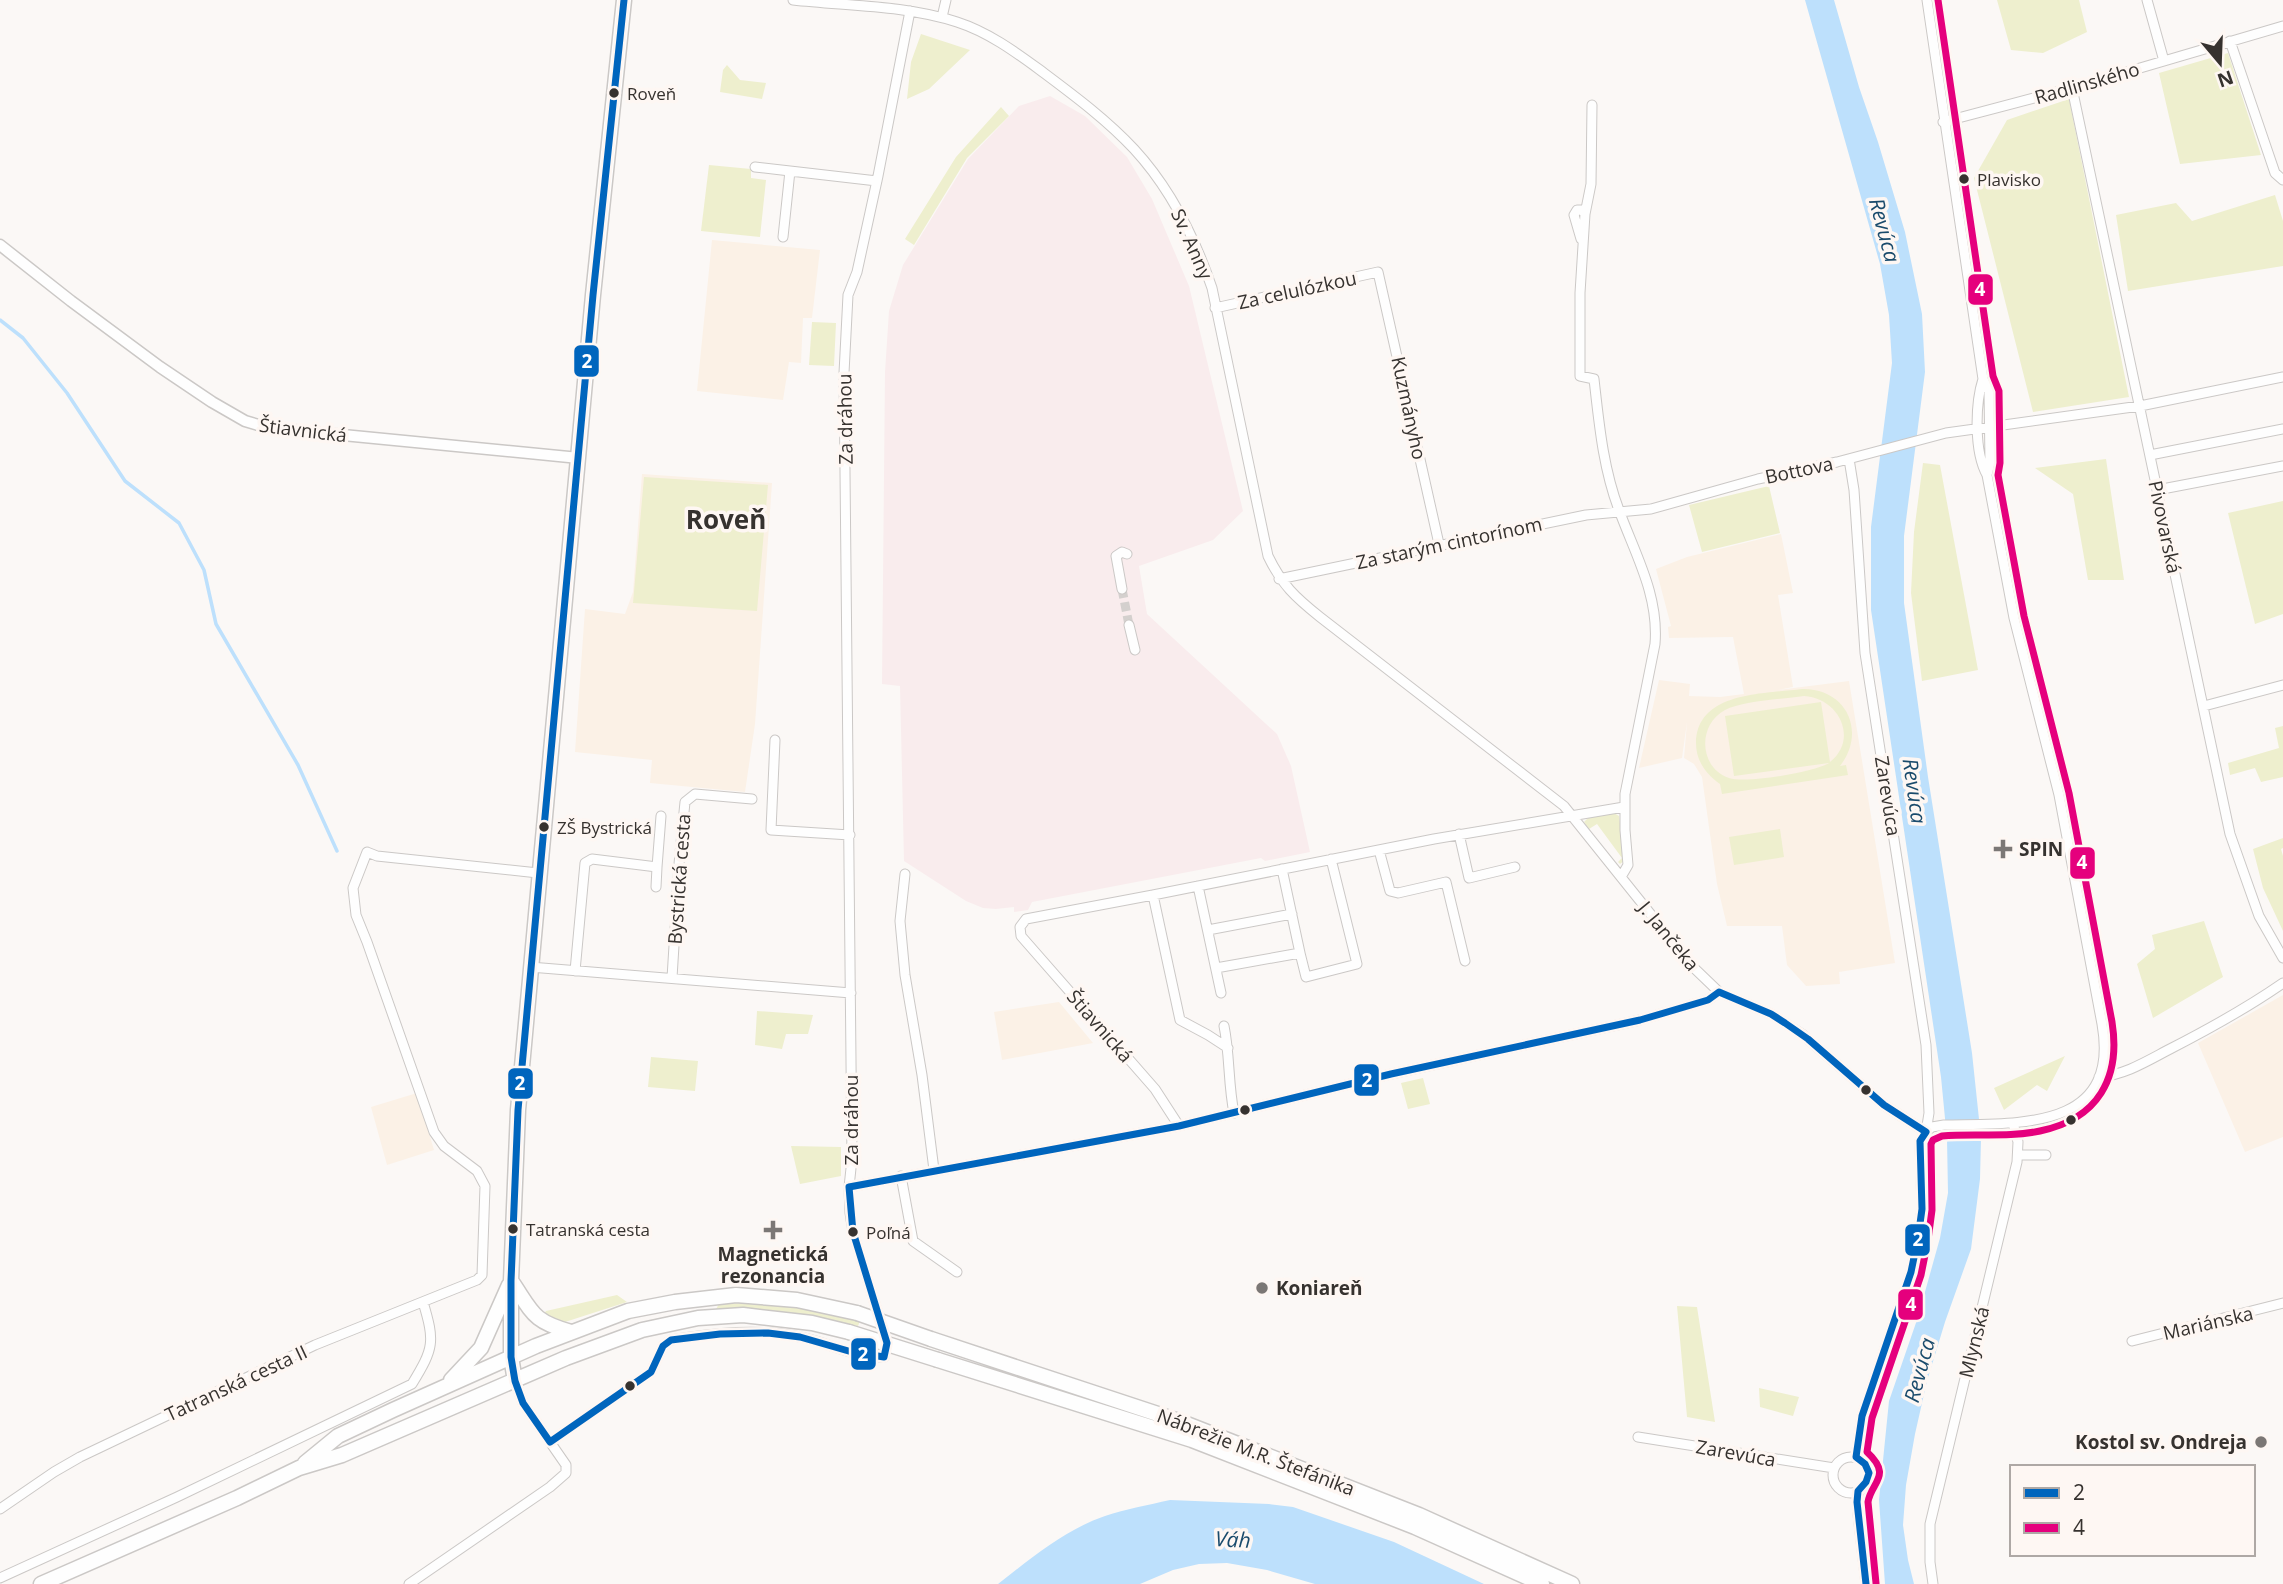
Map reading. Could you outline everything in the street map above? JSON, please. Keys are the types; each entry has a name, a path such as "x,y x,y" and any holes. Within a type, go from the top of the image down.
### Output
{"main road":[{"path":"41,1584 299,1468 342,1455 515,1381 511,1281 518,1110 594,282 624,0"},
{"path":"511,1281 536,1317 551,1326 571,1332"},
{"path":"445,1386 481,1348 511,1281"},
{"name":"Nábrežie M.R. Štefánika","path":"512,1357 628,1311 718,1296 797,1300 857,1313 1178,1421 1419,1515 1573,1584"},
{"name":"Nábrežie M.R. Štefánika","path":"515,1381 625,1336 663,1324 698,1318 764,1316 812,1323 1146,1424 1205,1445 1394,1518 1542,1584"},
{"path":"299,1468 338,1437 512,1357"}],"street":[{"path":"793,0 889,4 942,17 946,0"},
{"path":"849,1187 1179,1126 1414,1069 1640,1020 1708,1000 1719,992 1771,1014 1785,1023 1884,1105 1926,1132 1932,1127 1944,1125 2049,1119 2081,1101 2104,1066 2105,1044 2059,795 2004,573 1987,474 1990,463 1983,426 1989,391 1983,379 1927,0"},
{"path":"2147,0 2164,61"},
{"name":"Za dráhou","path":"550,1442 652,1372 663,1346 671,1340 745,1331 800,1337 867,1357 884,1357 887,1343 849,1213 852,1159 844,373 848,295 857,272 877,181 909,11"},
{"name":"Sv. Anny","path":"942,17 976,29 1013,51 1078,98 1134,149 1172,200 1201,256 1215,308 1268,556 1279,579"},
{"name":"Radlinského","path":"1943,122 2072,88 2283,26"},
{"path":"2231,41 2275,173 2283,180"},
{"name":"Pivovarská","path":"2072,88 2230,834 2252,898 2283,958"},
{"path":"1592,105 1591,184 1585,214 1578,338 1580,376 1594,379 1603,454 1619,512 1640,560 1649,590 1656,632 1625,794 1625,830 1629,858 1621,877"},
{"path":"755,167 877,181"},
{"path":"783,237 790,171"},
{"name":"Štiavnická","path":"0,246 160,367 245,421 265,427 579,458"},
{"name":"Za celulózkou","path":"1215,308 1378,272"},
{"name":"Kuzmányho","path":"1378,272 1439,544"},
{"name":"Bottova","path":"1619,512 1651,509 1758,479 1983,426 2140,406 2283,377"},
{"path":"2150,455 2283,429"},
{"name":"Zarevúca","path":"1849,459 1854,490 1865,653 1926,1045 1930,1101 1926,1132 1920,1141 1922,1209 1911,1272 1862,1416 1856,1457 1865,1463 1869,1473 1867,1484 1858,1491 1866,1584"},
{"path":"2157,490 2283,466"},
{"name":"Za starým cintorínom","path":"1279,579 1586,515 1619,512"},
{"path":"1122,589 1116,556 1122,552 1127,554"},
{"name":"J. Jančeka","path":"1279,579 1309,608 1553,796 1693,967 1719,992"},
{"path":"1129,625 1135,650"},
{"path":"2204,706 2283,685"},
{"path":"775,740 771,830 850,835"},
{"name":"Bystrická cesta","path":"672,978 685,802 695,794 750,799"},
{"path":"1228,1048 1180,1020 1153,895 1460,834 1624,807"},
{"name":"Bystrická cesta","path":"656,887 661,816"},
{"path":"1460,834 1469,878 1515,867"},
{"path":"1379,850 1390,891 1398,893 1446,882 1465,961"},
{"name":"Tatranská cesta II","path":"0,1509 80,1457 315,1345 477,1280 482,1275 485,1186 477,1171 444,1146 434,1132 356,915 353,888 367,852 377,856 538,873"},
{"name":"Bystrická cesta","path":"575,971 585,863 592,859 657,867"},
{"path":"1282,869 1306,977 1357,964 1331,859"},
{"path":"905,874 900,921 905,975 922,1075 934,1170"},
{"path":"1198,886 1221,993"},
{"name":"Štiavnická","path":"1153,895 1035,915 1026,919 1020,927 1023,939 1155,1089 1179,1126"},
{"path":"1208,930 1292,914"},
{"path":"1216,968 1300,953"},
{"path":"530,967 851,993"},
{"path":"2099,1077 2122,1074 2243,1010 2283,983"},
{"path":"1224,1026 1234,1113"},
{"name":"Mlynská","path":"1933,1584 1930,1524 2018,1155 2018,1142 2012,1123"},
{"path":"2018,1155 2046,1155"},
{"path":"901,1176 913,1241 957,1272"},
{"path":"0,1578 177,1497 412,1384 431,1349 432,1331 423,1302"},
{"name":"Mariánska","path":"2132,1341 2283,1303"},
{"path":"409,1584 565,1476 566,1465 523,1403 515,1381"},
{"name":"Zarevúca","path":"1638,1437 1834,1468"},
{"path":"1856,1457 1843,1458 1834,1468 1833,1477 1837,1486 1849,1493 1858,1491"}],"shaded area":[{"path":"1050,96 1085,116 1127,157 1152,199 1189,286 1243,511 1213,540 1139,566 1147,614 1277,734 1291,766 1310,852 1265,861 1261,858 1032,902 1028,910 1014,912 1014,907 983,908 966,901 904,861 900,686 882,684 885,372 889,311 903,265 968,159 1019,106"},
{"path":"712,240 820,250 812,318 803,318 801,363 789,362 783,400 697,391"},
{"name":"ZŠ Bystrická","path":"642,474 772,483 755,724 745,792 650,783 652,760 575,752 585,609 625,614 633,592"},
{"path":"1781,534 1793,593 1778,595 1793,687 1778,690 1849,681 1895,963 1839,972 1840,984 1806,986 1787,965 1782,926 1727,926 1717,884 1702,777 1694,764 1684,758 1687,722 1682,758 1639,768 1659,680 1690,684 1689,696 1720,697 1744,694 1733,637 1669,638 1668,627 1671,626 1656,569 1687,557"},
{"path":"2283,995 2283,1137 2245,1152 2198,1043"},
{"path":"1059,1002 1093,1043 1002,1060 994,1012"},
{"path":"417,1093 434,1150 387,1165 371,1107"}],"green space":[{"path":"1997,0 2079,0 2087,32 2043,53 2011,50"},
{"path":"921,34 970,50 929,89 907,99 911,62"},
{"path":"2228,53 2261,155 2180,164 2159,73"},
{"path":"727,65 740,80 766,83 762,99 720,92 723,70"},
{"path":"2069,99 2129,397 2033,412 1974,178 2007,120"},
{"path":"1001,107 1009,116 967,158 914,245 905,239 956,157"},
{"path":"709,165 751,169 751,178 766,180 760,237 701,231"},
{"path":"2275,195 2283,221 2283,266 2128,291 2116,215 2176,203 2192,221"},
{"path":"812,322 836,323 834,366 809,365"},
{"path":"2106,459 2124,580 2088,580 2073,494 2035,468"},
{"path":"1923,463 1940,465 1978,670 1922,681 1911,593 1914,532"},
{"path":"644,477 768,485 757,611 633,603"},
{"path":"1769,486 1780,533 1702,552 1689,505"},
{"path":"2283,501 2283,614 2255,624 2228,513"},
{"path":"1802,689 1830,696 1848,714 1852,739 1840,766 1846,765 1848,775 1722,794 1720,784 1706,771 1698,756 1696,743 1699,726 1708,713 1720,704 1736,698","holes":["1804,696 1816,698 1835,712 1844,732 1839,753 1830,762 1821,702 1725,716 1734,776 1829,763 1795,773 1750,779 1729,778 1719,773 1712,765 1707,756 1706,735 1716,717 1725,710 1763,701"]},
{"path":"2283,726 2283,777 2261,782 2255,768 2230,775 2228,763 2279,748 2275,728"},
{"path":"1614,813 1619,816 1625,860 1620,864 1618,862 1622,858 1597,824 1589,829 1584,822 1588,818"},
{"path":"1780,829 1784,857 1734,865 1729,837"},
{"path":"2283,838 2283,931 2263,888 2253,849"},
{"path":"2204,921 2223,977 2153,1018 2137,964 2155,949 2152,935"},
{"path":"757,1011 813,1015 808,1034 786,1034 782,1049 755,1045"},
{"path":"2065,1056 2047,1091 2037,1085 2004,1110 1994,1088"},
{"path":"651,1057 698,1061 695,1091 648,1087"},
{"path":"1423,1078 1430,1104 1408,1109 1401,1083"},
{"path":"791,1146 841,1147 841,1176 800,1184"},
{"path":"617,1295 627,1302 565,1322 543,1316 546,1311"},
{"path":"719,1304 796,1306 860,1321 858,1326 795,1314 716,1309"},
{"path":"1677,1306 1697,1307 1715,1422 1687,1417"},
{"path":"1759,1388 1799,1397 1793,1416 1760,1407"}],"water":[{"name":"Revúca","path":"1805,0 1834,0 1905,232 1922,314 1925,372 1904,536 1904,603 1928,777 1972,1053 1981,1138 1980,1179 1971,1249 1927,1381 1906,1485 1903,1525 1914,1584 1885,1584 1879,1500 1889,1401 1918,1317 1940,1238 1948,1193 1947,1139 1941,1077 1871,610 1871,527 1892,363 1889,315 1880,264"},
{"name":"Váh","path":"1170,1500 1293,1507 1394,1542 1484,1584 1315,1584 1267,1570 1227,1563 1199,1564 1173,1570 1140,1584 998,1584 1076,1529 1121,1511"}],"waterway":[{"path":"0,320 23,338 67,393 125,481 179,523 204,570 216,624 298,765 337,851"}],"tunnel":[{"path":"1122,589 1129,625"}],"transit line":[{"name":"2","path":"624,0 593,295 518,1110 511,1281 511,1357 515,1381 523,1403 550,1442 651,1372 663,1346 671,1340 720,1334 768,1333 800,1337 852,1352 884,1357 887,1343 853,1232 849,1187 1179,1126 1391,1074 1640,1020 1708,1000 1719,992 1771,1014 1785,1023 1808,1039 1884,1105 1926,1132 1920,1141 1922,1209 1911,1272 1862,1416 1856,1457 1865,1464 1869,1473 1866,1482 1858,1491 1857,1502 1866,1584"},
{"name":"4","path":"1876,1583 1868,1502 1880,1473 1875,1460 1867,1452 1872,1418 1921,1275 1932,1210 1931,1144 1942,1136 2040,1131 2077,1117 2091,1106 2101,1093 2113,1061 2114,1042 2069,793 2024,616 1998,475 1999,391 1993,376 1938,0"}],"place":[{"name":"Roveň","path":"614,93"},
{"name":"Plavisko","path":"1964,179"},
{"name":"ZŠ Bystrická","path":"544,827"},
{"name":"SPIN","path":"2003,849"},
{"name":"Tatranská cesta","path":"513,1229"},
{"name":"Magnetická rezonancia","path":"773,1230"},
{"name":"Poľná","path":"853,1232"},
{"name":"Koniareň","path":"1262,1288"},
{"name":"Kostol sv. Ondreja","path":"2261,1442"}],"district":[{"name":"Roveň","path":"726,519"}]}
